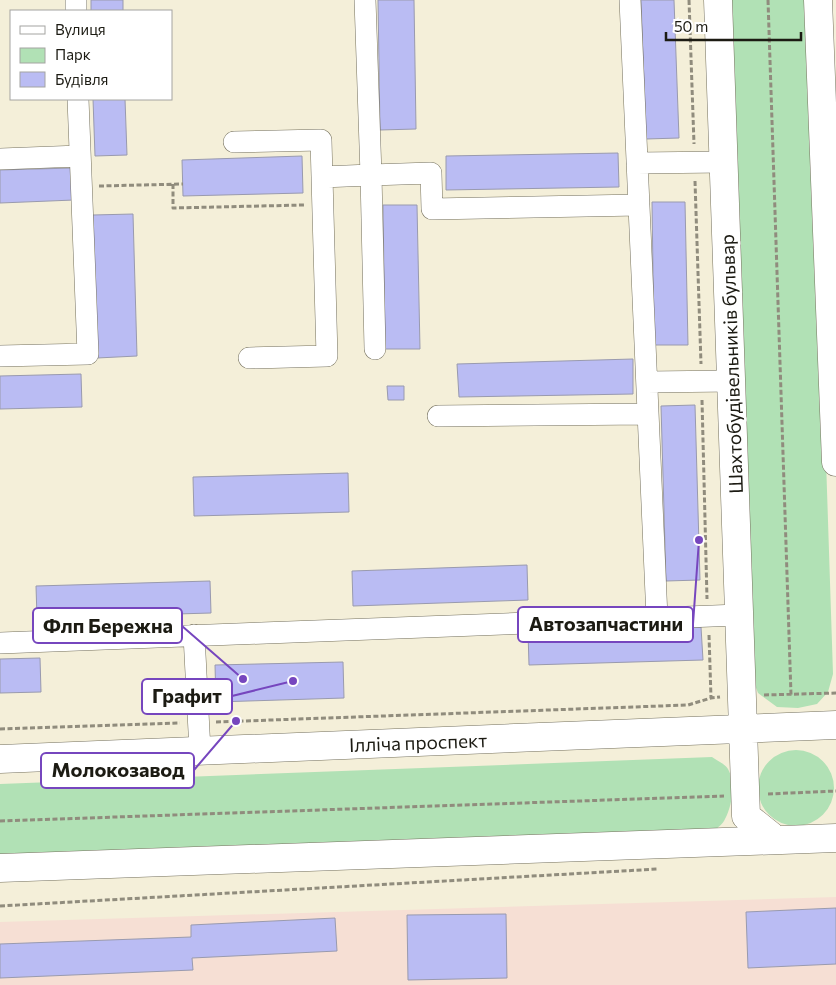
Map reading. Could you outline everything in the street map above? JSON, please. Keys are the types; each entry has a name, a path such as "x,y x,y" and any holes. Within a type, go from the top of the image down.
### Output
{"main road":[{"name":"Шахтобудівельників бульвар","path":"718,0 746,816 776,840"},
{"path":"818,0 830,141 836,462"},
{"name":"Ілліча проспект","path":"0,759 836,725"},
{"path":"0,868 776,840 832,834"}],"lane":[{"path":"365,0 375,349"},
{"path":"630,0 657,618"},
{"path":"0,356 88,354 78,100"},
{"path":"234,142 321,140 327,356 249,358"},
{"path":"0,159 80,156"},
{"path":"637,163 724,162"},
{"path":"322,177 432,173 432,209 639,205"},
{"path":"647,382 732,381"},
{"path":"438,416 648,414"},
{"path":"0,643 740,615"},
{"path":"194,636 200,751"}],"path":[{"path":"689,0 711,698"},
{"path":"768,0 791,695"},
{"path":"173,184 173,208 322,205"},
{"path":"81,186 183,184"},
{"path":"0,729 688,705 711,698 836,693"},
{"path":"0,821 836,791"},
{"path":"0,906 667,868"}],"shaded area":[{"path":"836,897 836,985 0,985 0,922"}],"green space":[{"path":"730,0 811,0 833,674 828,692 817,704 798,708 777,707 758,693 752,677"},
{"path":"789,750 803,750 817,756 828,767 834,781 831,803 823,815 803,826 789,826 775,820 764,809 758,795 758,781 764,767 775,756"},
{"path":"712,757 728,769 732,781 731,801 727,814 723,822 714,831 0,857 0,784"}],"building":[{"path":"91,0 123,0 123,10 91,10"},
{"path":"378,0 414,0 416,129 380,130"},
{"path":"641,0 674,0 679,138 646,139"},
{"path":"93,100 125,100 127,155 95,156"},
{"path":"618,153 619,187 446,190 446,156"},
{"path":"302,156 303,193 183,196 182,160"},
{"path":"73,168 74,200 0,203 0,170"},
{"path":"652,202 685,202 688,345 654,345"},
{"path":"383,205 417,205 420,349 385,349"},
{"path":"133,214 137,356 97,358 93,215"},
{"path":"633,359 633,394 459,397 457,364"},
{"path":"81,374 82,407 0,409 0,376"},
{"path":"387,386 404,386 404,400 388,400"},
{"path":"695,405 700,580 666,581 661,406"},
{"path":"348,473 349,512 194,516 193,477"},
{"path":"527,565 528,600 353,606 352,571"},
{"path":"210,581 211,613 37,618 36,586"},
{"path":"701,627 703,660 529,665 528,632"},
{"path":"40,658 41,692 0,693 0,659"},
{"path":"343,662 344,698 216,702 215,665"},
{"path":"836,908 836,964 748,968 746,912"},
{"path":"506,914 507,978 408,980 407,915"},
{"path":"335,918 337,951 192,958 193,970 0,978 0,944 191,937 191,925"}],"place":[{"name":"Автозапчастини","path":"699,540"},
{"name":"Флп Бережна","path":"243,679"},
{"name":"Графит","path":"293,681"},
{"name":"Молокозавод","path":"236,721"}]}
